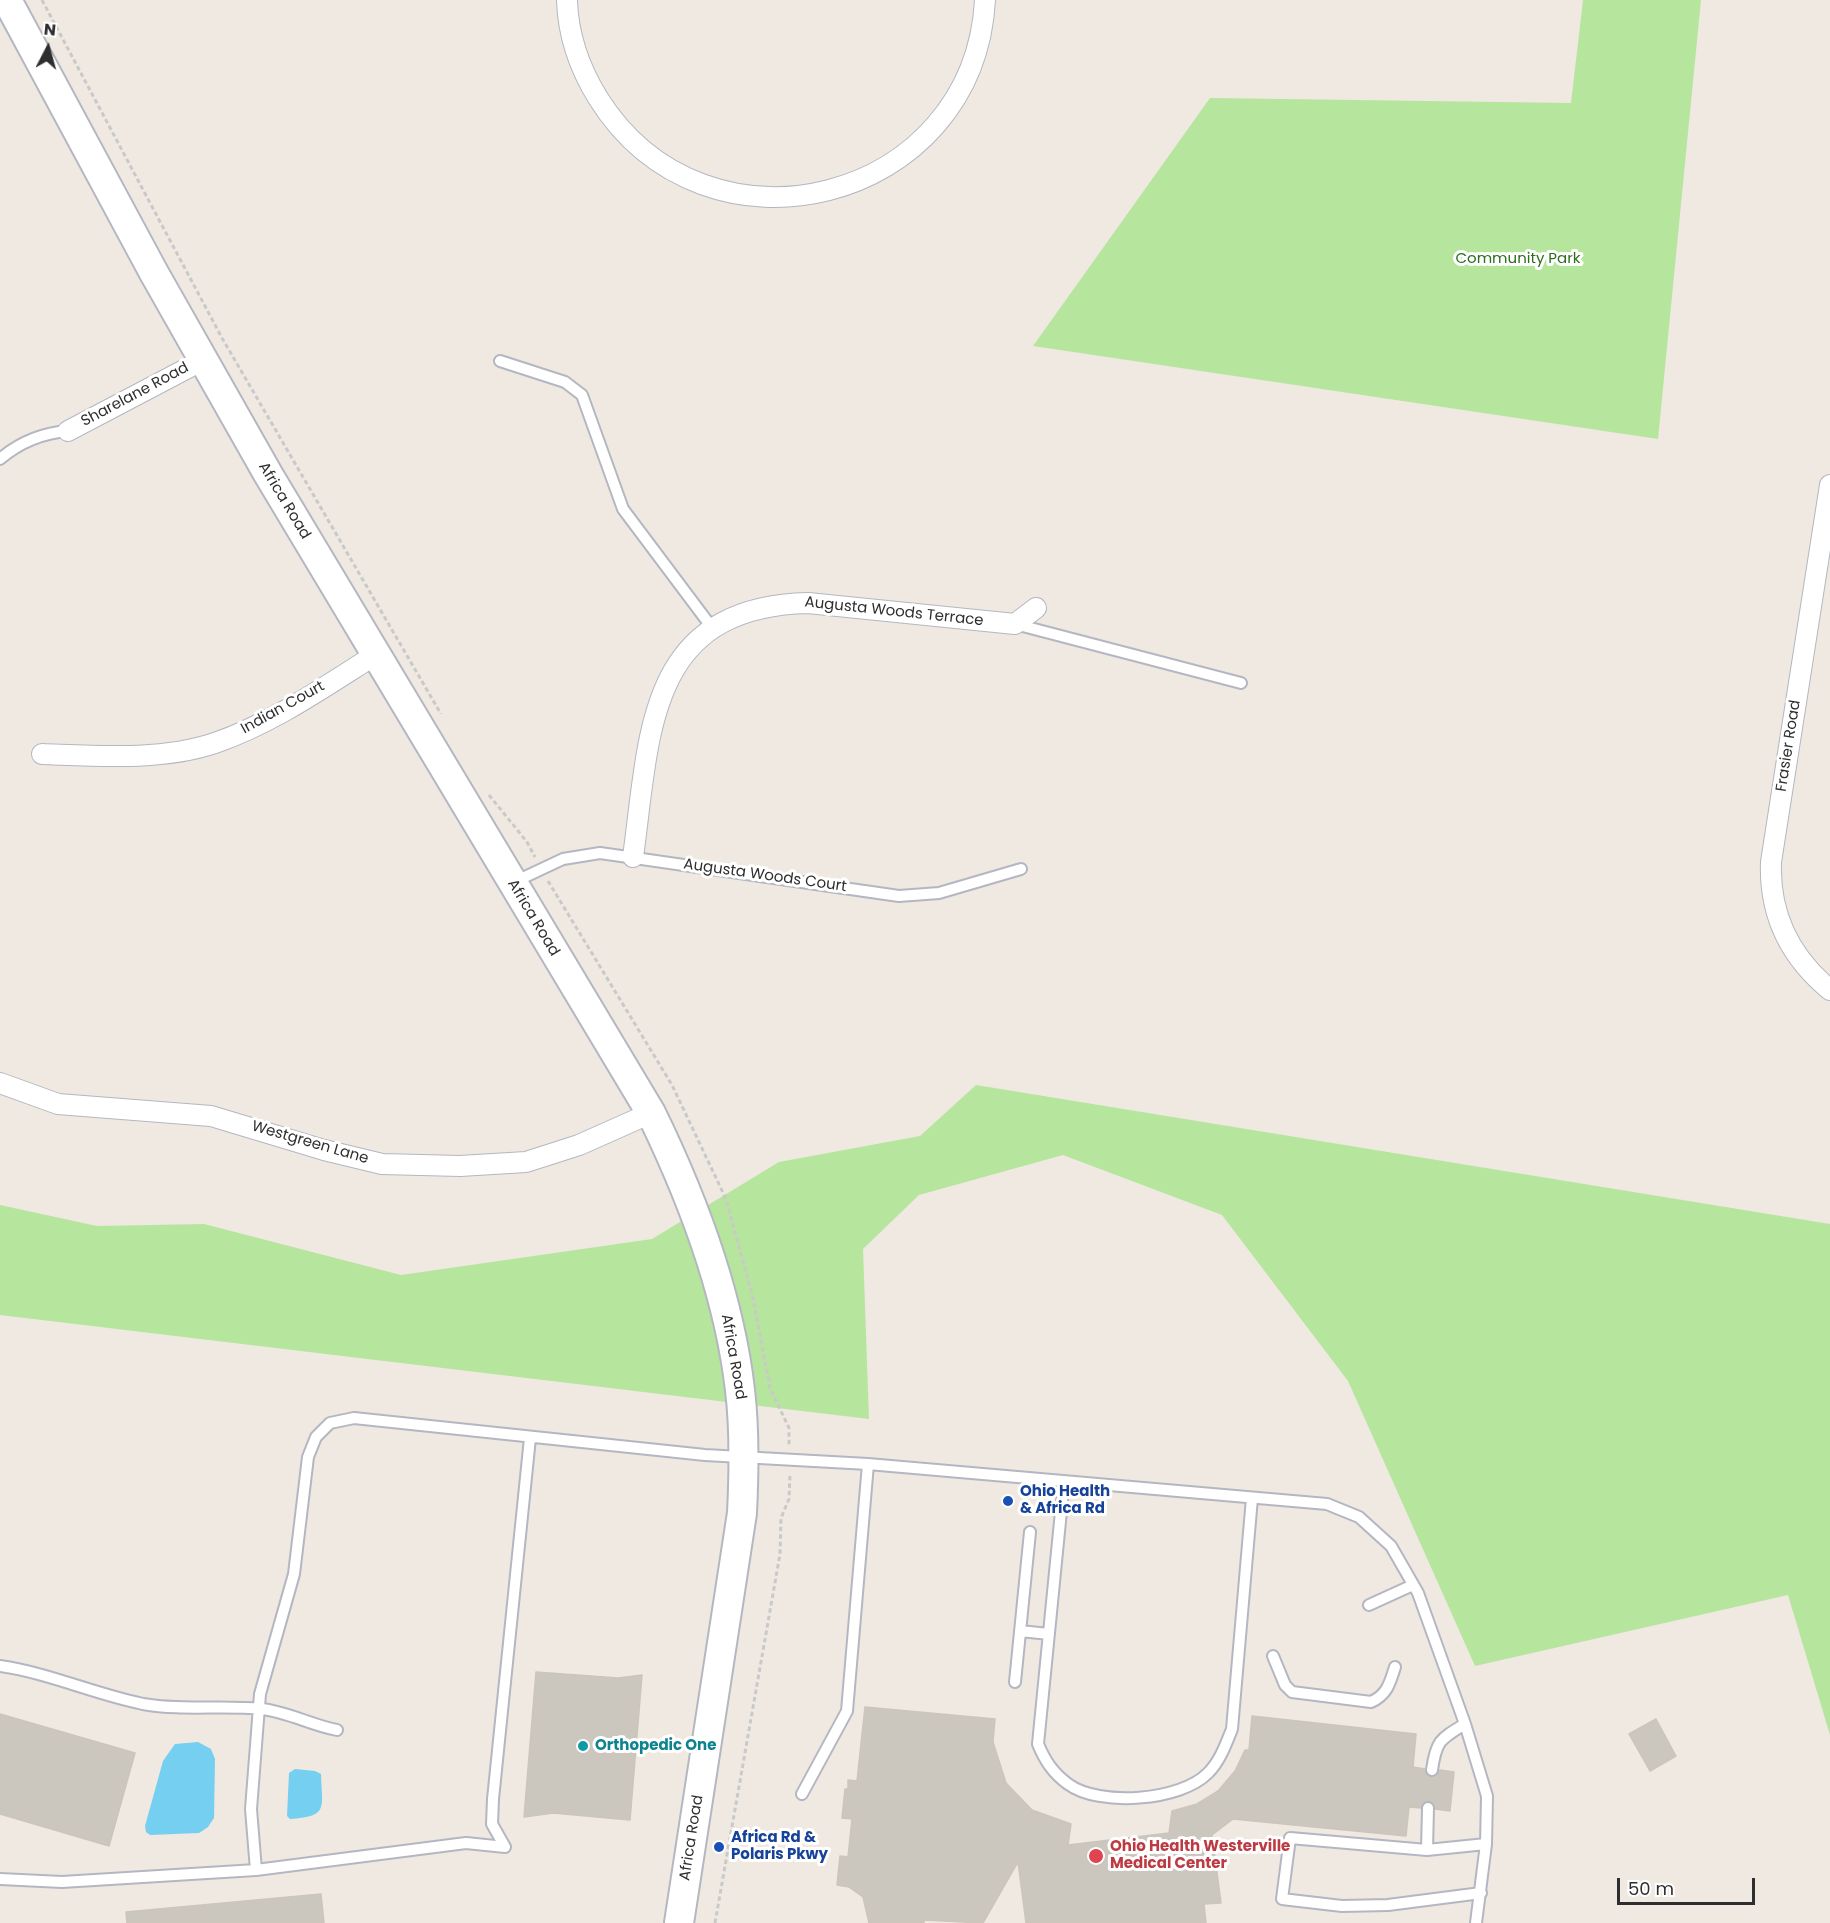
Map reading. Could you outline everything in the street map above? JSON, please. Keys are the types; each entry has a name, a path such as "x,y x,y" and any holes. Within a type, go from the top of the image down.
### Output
{"street":[{"name":"Africa Road","path":"7,0 203,360 375,655 651,1113 673,1158 719,1287 741,1392 745,1458 742,1514 679,1923"},
{"path":"567,0 571,37 589,83 607,113 649,155 678,174 725,192 759,197 794,198 831,192 862,180 891,165 934,128 962,88 975,58 985,0"},
{"name":"Sharelane Road","path":"68,430 203,360"},
{"name":"Frasier Road","path":"1830,485 1822,590 1773,851 1770,886 1775,912 1785,936 1798,958 1830,990"},
{"name":"Augusta Woods Terrace","path":"633,857 652,720 660,695 673,670 690,648 732,617 756,608 782,603 808,603 1015,624"},
{"path":"1015,624 1036,608"},
{"name":"Indian Court","path":"42,754 106,756 151,754 214,743 281,713 375,655"},
{"name":"Westgreen Lane","path":"0,1083 58,1104 212,1116 324,1150 382,1164 459,1166 526,1162 579,1145 651,1113"}],"lane":[{"path":"500,362 565,382 582,395 623,509 714,629"},
{"path":"0,459 12,449 45,433 68,430"},
{"path":"1015,624 1241,683"},
{"name":"Augusta Woods Court","path":"512,883 540,868 580,854 633,857 899,896 939,893 1021,868"},
{"path":"256,1870 251,1809 260,1694 294,1574 308,1457 316,1437 330,1423 354,1418 530,1438 745,1458 868,1464 1327,1504 1359,1517 1391,1546 1413,1585 1465,1724 1487,1796 1486,1844 1478,1921"},
{"path":"0,1880 62,1882 256,1870 466,1843 505,1847 492,1824 493,1799 530,1438"},
{"path":"802,1794 847,1711 868,1464"},
{"path":"1064,1481 1038,1744 1047,1765 1069,1785 1087,1793 1132,1798 1159,1797 1189,1787 1208,1773 1225,1748 1232,1729 1252,1498"},
{"path":"1015,1682 1030,1532"},
{"path":"1369,1605 1413,1585"},
{"path":"1020,1631 1049,1634"},
{"path":"1273,1656 1284,1685 1292,1692 1371,1702 1381,1698 1389,1687 1395,1667"},
{"path":"0,1666 50,1675 141,1703 171,1708 260,1709 283,1712 319,1727 337,1730"},
{"path":"1432,1770 1436,1746 1442,1738 1465,1724"},
{"path":"1427,1850 1428,1808"},
{"path":"1481,1893 1388,1905 1342,1906 1282,1899 1290,1838 1427,1850 1486,1844"}],"path":[{"path":"42,0 269,422"},
{"path":"715,1923 780,1554 781,1518 790,1487"}],"green space":[{"name":"Community Park","path":"1583,0 1701,0 1658,439 1033,346 1210,98 1571,103"},
{"path":"976,1085 1830,1224 1830,1735 1788,1595 1475,1666 1348,1381 1222,1215 1063,1155 919,1195 863,1249 869,1419 0,1315 0,1205 97,1226 204,1224 401,1275 652,1239 779,1162 920,1136"}],"water":[{"path":"198,1742 211,1749 215,1759 214,1818 208,1827 199,1833 150,1835 146,1832 145,1826 163,1761 175,1744"},
{"path":"295,1769 315,1771 321,1774 322,1803 317,1813 311,1816 290,1819 287,1816 289,1773"}],"building":[{"name":"Orthopedic One","path":"536,1672 618,1678 642,1675 630,1820 553,1813 524,1817"},
{"path":"865,1707 995,1719 993,1742 1006,1783 1032,1810 1071,1824 1068,1845 1169,1833 1172,1811 1197,1804 1218,1791 1235,1771 1245,1750 1249,1750 1252,1716 1416,1734 1413,1767 1425,1769 1427,1775 1431,1777 1437,1775 1440,1770 1454,1772 1450,1811 1435,1809 1434,1804 1429,1801 1424,1802 1421,1808 1409,1807 1406,1836 1233,1819 1212,1835 1221,1903 1204,1904 1206,1923 1026,1923 1018,1862 983,1923 924,1920 924,1923 869,1923 863,1897 849,1887 837,1885 840,1856 848,1857 852,1819 842,1818 845,1789 848,1789 848,1780 857,1781"},
{"path":"0,1714 135,1753 109,1846 0,1814"},
{"path":"1656,1719 1676,1756 1650,1771 1629,1734"},
{"path":"321,1894 324,1923 127,1923 126,1912"}],"place":[{"name":"Ohio Health & Africa Rd","path":"1008,1501"},
{"name":"Orthopedic One","path":"583,1746"},
{"name":"Africa Rd & Polaris Pkwy","path":"719,1847"},
{"name":"Ohio Health Westerville Medical Center","path":"1096,1856"}]}
